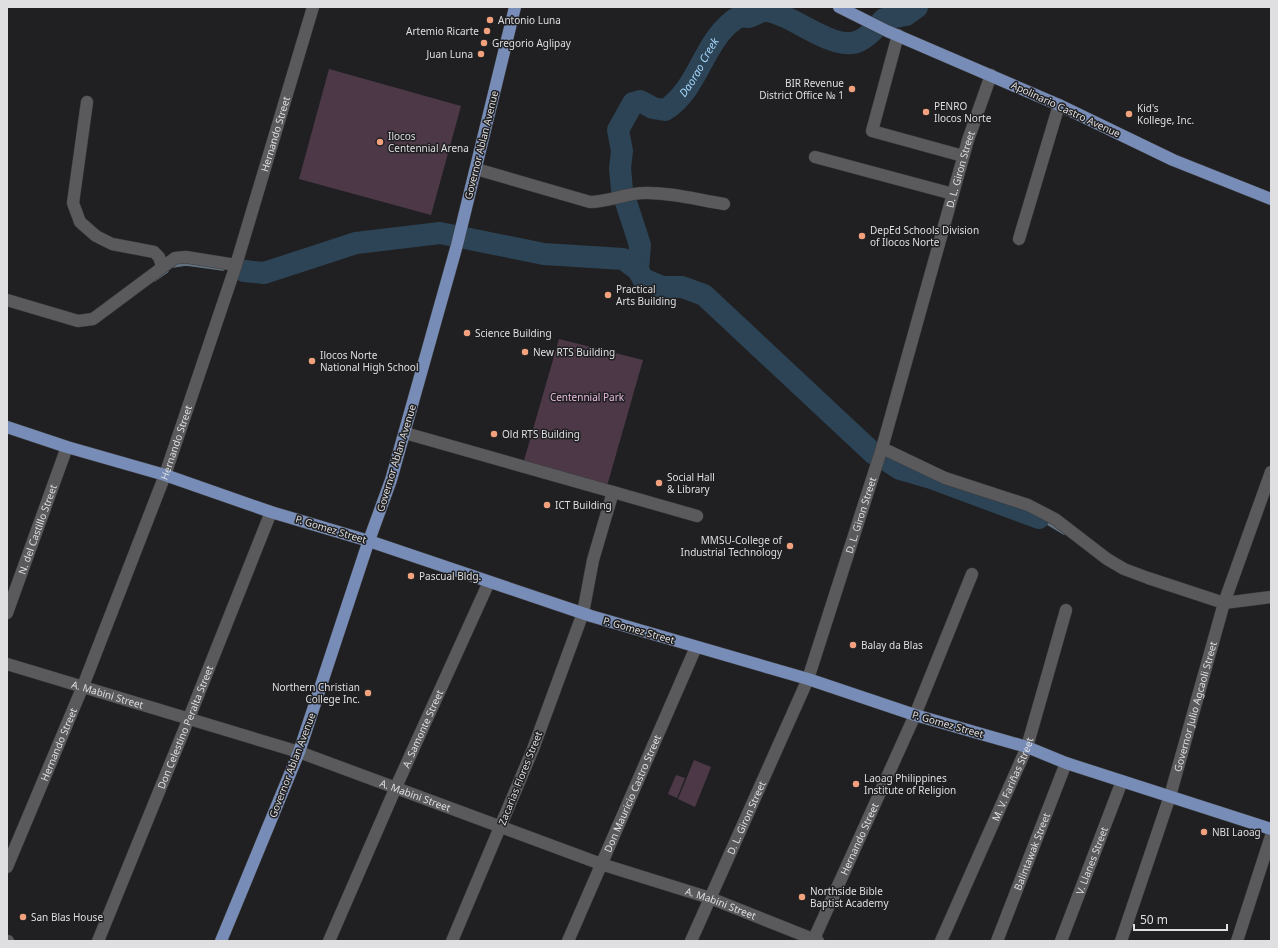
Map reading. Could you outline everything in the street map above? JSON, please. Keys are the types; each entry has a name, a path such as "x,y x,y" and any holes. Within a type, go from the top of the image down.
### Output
{"main road":[{"name":"Governor Ablan Avenue","path":"220,941 299,752 369,541 391,480 461,231 515,7"},
{"name":"Apolinario Castro Avenue","path":"840,7 893,33 1059,105 1173,160 1271,199"},
{"name":"P. Gomez Street","path":"7,427 67,447 165,475 271,512 369,541 583,613 808,679 916,715 1027,747 1066,763 1271,829"}],"street":[{"name":"Hernando Street","path":"7,867 83,686 165,475 236,265 313,7"},
{"path":"893,33 872,131 963,156"},
{"name":"D. L. Giron Street","path":"691,941 808,679 882,448 963,156 991,75"},
{"path":"87,102 72,203 80,222 96,236 112,244 154,252 159,257 162,266"},
{"path":"1019,239 1059,105"},
{"path":"815,157 953,194"},
{"path":"476,169 590,202 645,193 724,204"},
{"path":"7,300 78,320 93,319 162,266 175,258 186,257 236,265"},
{"path":"405,433 697,516"},
{"name":"N. del Castillo Street","path":"7,613 67,447"},
{"path":"882,448 945,478 1028,505 1055,519 1107,559 1124,569 1224,603 1271,597"},
{"name":"Governor Julio Agcaoli Street","path":"1121,941 1170,796 1224,603 1271,472"},
{"name":"Zacarias Flores Street","path":"452,941 533,749 583,613 593,560 613,492"},
{"name":"Don Celestino Peralta Street","path":"98,941 271,512"},
{"name":"Hernando Street","path":"815,940 916,715 972,574"},
{"name":"A. Samonte Street","path":"329,941 396,787 489,582"},
{"name":"M. V. Fariñas Street","path":"941,941 1027,747 1066,610"},
{"name":"Don Mauricio Castro Street","path":"568,941 696,646"},
{"name":"A. Mabini Street","path":"7,664 299,752 601,864 710,898 815,940"},
{"name":"Balintawak Street","path":"997,941 1066,763"},
{"name":"V. Llanes Street","path":"1061,941 1122,781"},
{"path":"1237,941 1271,836"}],"green space":[{"name":"Ilocos Centennial Arena","path":"329,69 461,106 431,215 299,179"},
{"name":"Centennial Park","path":"559,339 643,360 607,486 523,464"},
{"path":"694,760 711,767 695,807 678,799"},
{"path":"676,775 685,778 677,798 668,794"}],"waterway":[{"name":"Daorao Creek","path":"638,270 640,245 622,190 620,168 622,151 618,130 633,103 640,101 653,108 665,110 676,102 685,91 720,33 738,17 749,17 763,11 771,12 783,16 831,40 851,43 866,37 884,19 906,15 917,7"},
{"path":"244,271 264,273 356,243 440,233 544,254 623,259 638,270 643,279 662,287 682,287 704,295 874,454"},
{"path":"173,266 186,264 223,269"},
{"path":"154,280 167,271"},
{"path":"889,462 900,469 931,478 1039,518"},
{"path":"1039,518 1064,533"}],"place":[{"name":"Antonio Luna","path":"490,20"},
{"name":"Artemio Ricarte","path":"487,31"},
{"name":"Gregorio Aglipay","path":"484,43"},
{"name":"Juan Luna","path":"481,54"},
{"name":"BIR Revenue District Office № 1","path":"852,89"},
{"name":"PENRO Ilocos Norte","path":"926,112"},
{"name":"Kid's Kollege, Inc.","path":"1129,114"},
{"name":"Ilocos Centennial Arena","path":"380,142"},
{"name":"DepEd Schools Division of Ilocos Norte","path":"862,236"},
{"name":"Practical Arts Building","path":"608,295"},
{"name":"Science Building","path":"467,333"},
{"name":"New RTS Building","path":"525,352"},
{"name":"Ilocos Norte National High School","path":"312,361"},
{"name":"Old RTS Building","path":"494,434"},
{"name":"Social Hall & Library","path":"659,483"},
{"name":"ICT Building","path":"547,505"},
{"name":"MMSU-College of Industrial Technology","path":"790,546"},
{"name":"Pascual Bldg.","path":"411,576"},
{"name":"Balay da Blas","path":"853,645"},
{"name":"Northern Christian College Inc.","path":"368,693"},
{"name":"Laoag Philippines Institute of Religion","path":"856,784"},
{"name":"NBI Laoag","path":"1204,832"},
{"name":"Northside Bible Baptist Academy","path":"802,897"},
{"name":"San Blas House","path":"23,917"}]}
